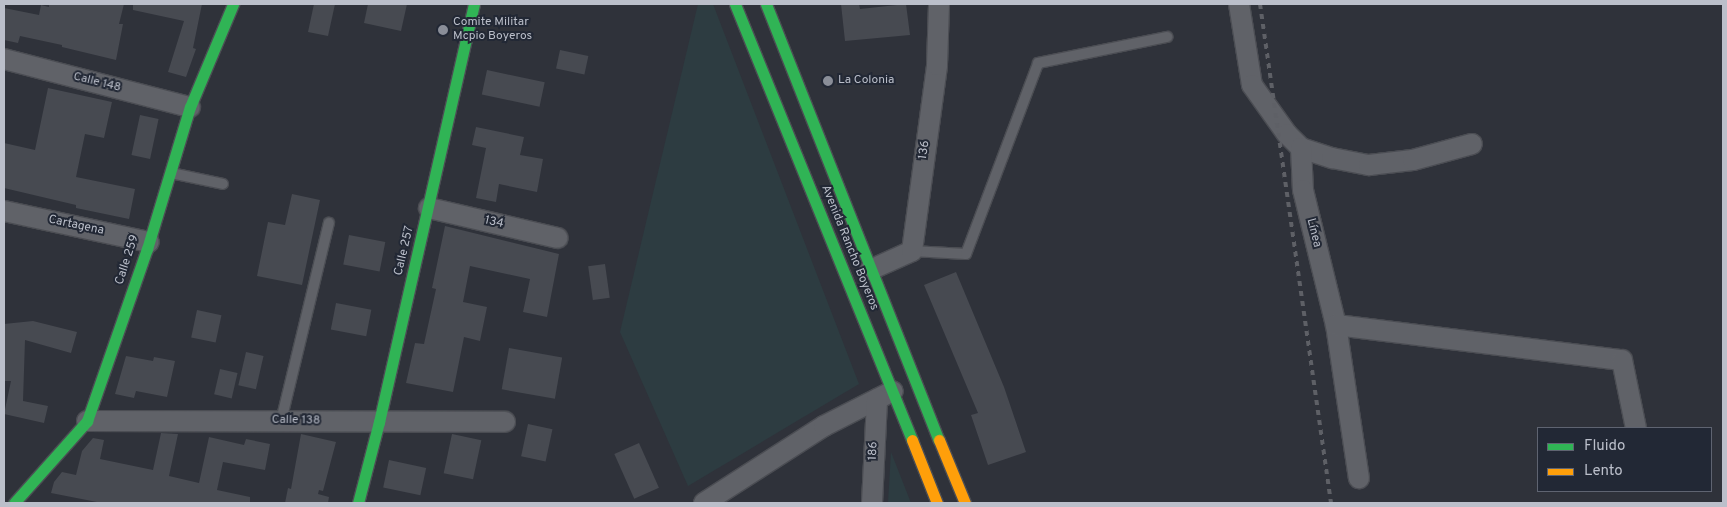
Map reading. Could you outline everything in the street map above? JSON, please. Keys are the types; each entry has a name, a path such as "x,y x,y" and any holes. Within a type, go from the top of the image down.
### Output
{"main road":[{"name":"Calle 259","path":"15,502 87,421 149,242 190,107 233,4"},
{"name":"Calle 257","path":"358,503 429,208 474,4"},
{"name":"Avenida Rancho Boyeros","path":"735,4 885,395 937,503"},
{"name":"Avenida Rancho Boyeros","path":"766,4 870,270 965,503"}],"street":[{"name":"136","path":"912,251 936,65 939,4"},
{"path":"1239,4 1252,85 1287,134 1301,148 1332,158 1369,165 1413,160 1472,144"},
{"name":"Calle 148","path":"4,59 190,107"},
{"name":"Línea","path":"1301,148 1303,190 1336,325 1359,478"},
{"name":"134","path":"429,208 558,238"},
{"name":"Cartagena","path":"4,211 149,242"},
{"path":"870,270 912,251"},
{"path":"1336,325 1622,360 1636,427"},
{"path":"704,503 824,426 885,395"},
{"name":"186","path":"872,503 885,395"},
{"name":"Calle 138","path":"87,421 505,422"}],"lane":[{"path":"912,251 966,254 1038,63 1167,37"},
{"path":"170,173 222,184"},
{"path":"281,421 329,223"}],"shaded area":[{"path":"698,4 713,4 859,384 688,486 620,332"},
{"path":"891,452 911,503 888,503"}],"building":[{"path":"49,4 124,4 119,24 123,24 116,60 20,36 18,43 4,40 4,8 39,15 41,5 49,7"},
{"path":"133,4 202,4 193,48 196,49 186,77 168,72 184,21 133,10"},
{"path":"314,4 335,4 328,36 308,32"},
{"path":"368,4 407,4 401,31 364,23"},
{"path":"841,4 859,4 860,9 906,4 910,35 845,41"},
{"path":"560,50 588,56 584,75 556,69"},
{"path":"487,70 545,82 540,107 482,94"},
{"path":"48,88 112,102 104,138 85,134 76,177 135,189 129,219 76,208 76,205 4,188 4,143 35,150"},
{"path":"140,115 159,119 150,159 131,155"},
{"path":"476,127 524,137 520,155 543,159 537,192 499,184 496,202 476,198 486,148 472,145"},
{"path":"292,194 320,200 302,285 257,276 268,222 285,225"},
{"path":"445,226 559,254 547,317 523,312 530,279 470,266 463,302 487,307 480,341 464,337 453,392 406,383 415,343 424,344 436,289 432,288"},
{"path":"349,235 385,242 380,272 343,264"},
{"path":"605,264 610,298 593,300 588,266"},
{"path":"956,272 1004,387 1026,452 988,465 971,415 978,413 924,285"},
{"path":"336,303 371,310 366,336 331,330"},
{"path":"197,310 221,315 216,343 191,337"},
{"path":"33,321 77,332 71,353 25,340 23,401 48,406 44,423 4,414 11,381 4,381 4,324"},
{"path":"509,348 562,357 555,399 502,389"},
{"path":"246,352 264,356 256,389 238,385"},
{"path":"126,356 153,361 154,357 175,361 167,397 136,391 134,398 115,394"},
{"path":"220,369 238,373 232,398 214,394"},
{"path":"528,424 552,429 546,461 521,456"},
{"path":"161,433 178,434 169,476 199,483 209,437 244,445 246,439 270,444 265,470 223,462 217,490 250,497 250,503 102,503 51,493 54,482 62,472 76,475 82,451 93,438 104,440 100,459 153,470"},
{"path":"301,434 336,442 323,491 319,490 318,494 329,497 328,503 285,503 288,488 291,489"},
{"path":"452,434 481,440 473,479 444,473"},
{"path":"639,443 659,488 634,499 614,454"},
{"path":"389,460 426,468 420,495 383,487"}],"railway":[{"path":"1260,4 1331,503"}],"traffic: fast":[{"path":"14,503 87,421 147,249 190,107 233,4"},
{"path":"358,503 379,422 474,4"},
{"path":"735,4 912,440"},
{"path":"766,4 939,440"}],"traffic: slow":[{"path":"912,440 937,503"},
{"path":"939,440 965,503"}],"place":[{"name":"Comite Militar Mcpio Boyeros","path":"443,30"},
{"name":"La Colonia","path":"828,81"}]}
